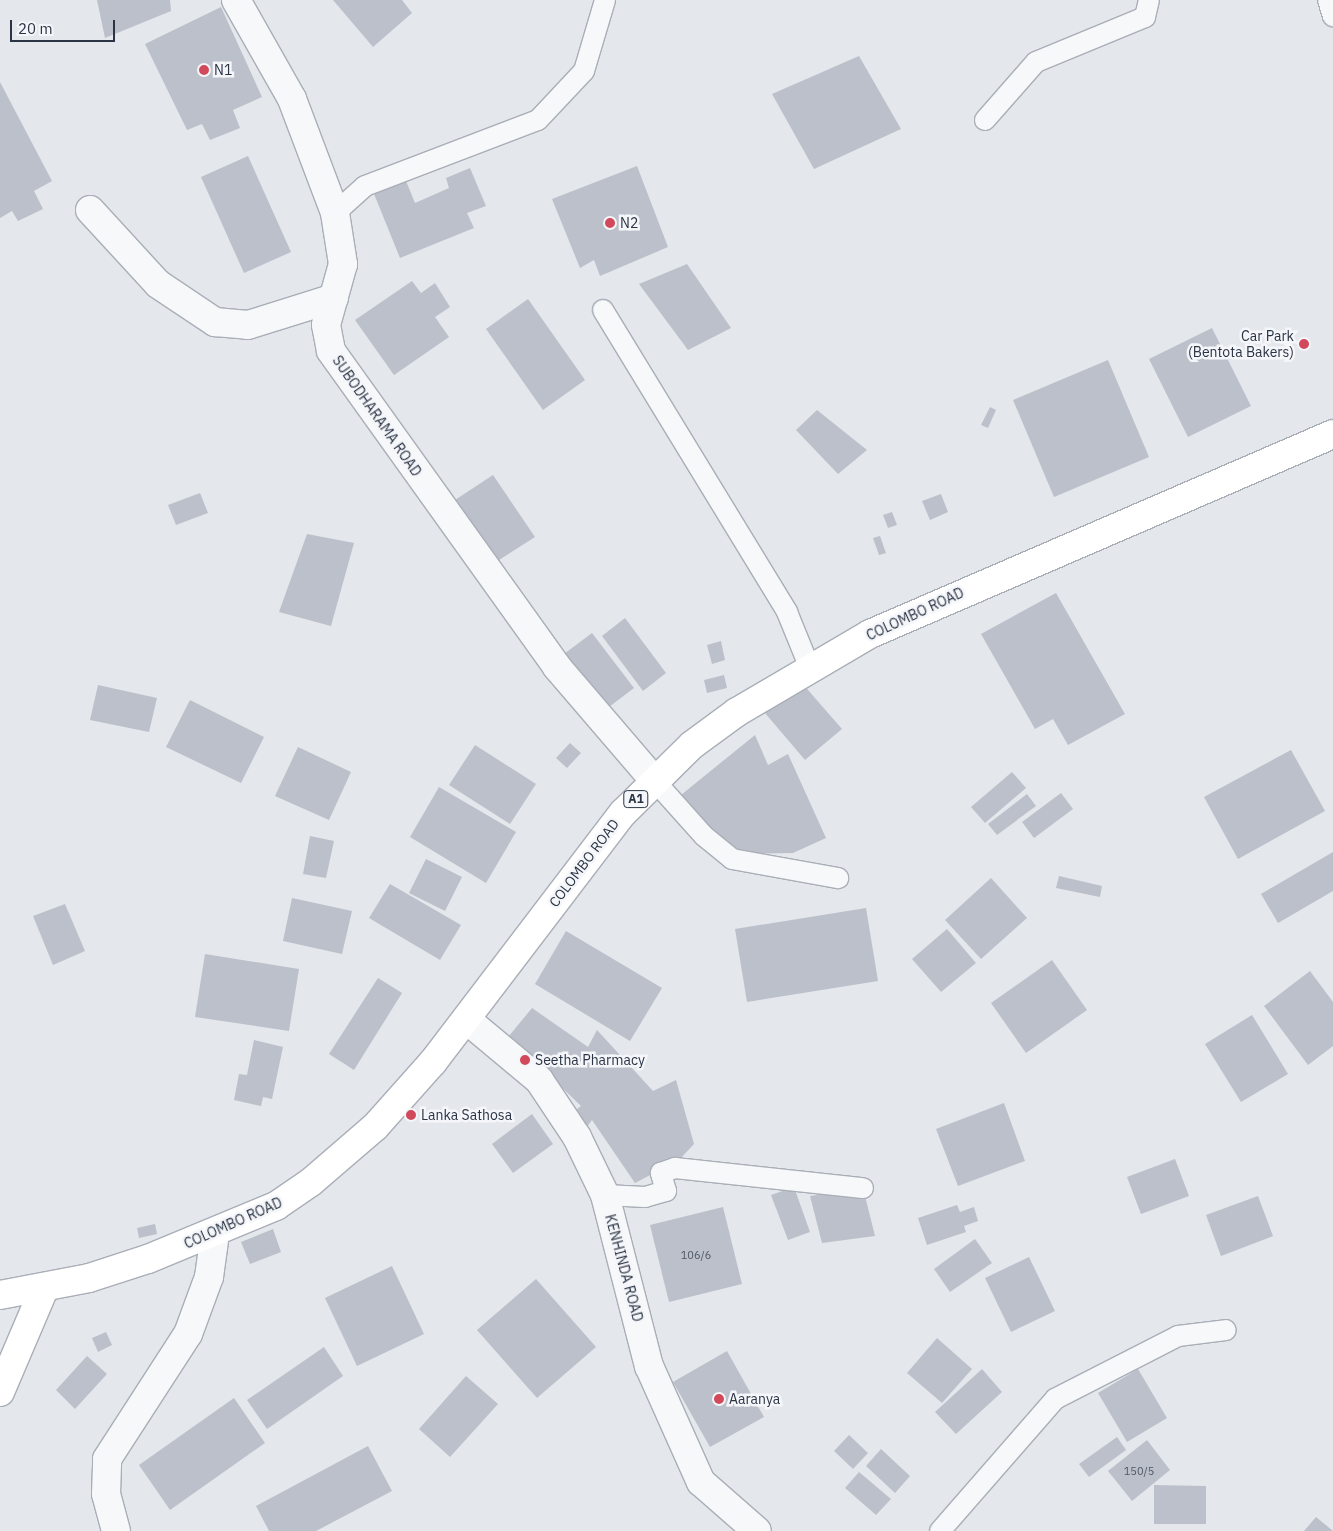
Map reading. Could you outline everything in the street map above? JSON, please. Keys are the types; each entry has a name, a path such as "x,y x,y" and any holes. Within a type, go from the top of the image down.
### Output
{"main road":[{"name":"COLOMBO ROAD","path":"0,1294 44,1289 215,1234 276,1206 344,1156 400,1099 467,1020 623,812 653,779 722,723 809,666 935,604 1333,434"},
{"path":"0,1392 44,1289"}],"street":[{"name":"SUBODHARAMA ROAD","path":"236,0 292,100 335,213 343,264 326,325 331,351 556,667 653,779"},
{"path":"90,210 158,284 215,322 248,326 334,298"},
{"name":"KENHINDA ROAD","path":"467,1020 539,1080 577,1137 605,1195 649,1366 701,1482 757,1531"},
{"path":"116,1531 106,1494 107,1459 188,1334 209,1277 215,1234"}],"lane":[{"path":"335,213 365,186 538,120 584,71 605,0"},
{"path":"985,120 1036,62 1145,17 1149,0"},
{"path":"1328,0 1333,16"},
{"path":"603,310 788,612 809,666"},
{"path":"653,779 704,836 732,859 838,878"},
{"path":"605,1195 645,1197 666,1191 661,1173 675,1168 863,1188"},
{"path":"940,1531 1055,1399 1178,1336 1226,1330"}],"building":[{"path":"97,0 170,0 171,11 105,38"},
{"path":"333,0 402,0 412,13 373,47"},
{"name":"N1","path":"221,7 262,97 233,110 240,128 210,140 202,124 187,130 145,44"},
{"path":"859,56 901,129 814,169 772,94"},
{"path":"0,82 52,181 34,191 43,209 18,221 12,211 0,218"},
{"path":"248,156 291,252 244,273 201,177"},
{"name":"N2","path":"637,166 668,247 600,276 594,260 580,268 552,199"},
{"path":"470,168 486,206 467,213 474,228 400,258 372,189 404,176 415,203 449,188 446,178"},
{"path":"687,264 731,328 688,350 639,284"},
{"path":"412,281 421,293 435,283 450,307 435,317 449,337 394,375 355,320"},
{"path":"528,299 585,380 543,410 486,329"},
{"path":"1212,328 1251,406 1188,437 1149,359"},
{"path":"1108,360 1149,457 1054,497 1013,400"},
{"path":"990,407 996,410 988,428 981,425"},
{"path":"817,410 867,450 838,474 796,430"},
{"path":"493,475 535,537 496,562 455,500"},
{"path":"200,493 208,513 176,525 168,505"},
{"path":"941,494 948,512 930,520 922,501"},
{"path":"892,512 897,525 888,528 883,515"},
{"path":"307,534 354,543 331,626 279,612"},
{"path":"880,536 886,553 879,555 873,538"},
{"path":"1056,593 1125,714 1068,745 1053,719 1035,729 981,634"},
{"path":"625,618 666,673 643,691 602,636"},
{"path":"592,633 634,688 601,713 560,657"},
{"path":"721,641 725,660 712,664 707,645"},
{"path":"724,675 727,688 707,693 704,680"},
{"path":"801,682 842,729 805,760 765,713"},
{"path":"98,685 157,698 149,732 90,720"},
{"path":"190,700 264,737 241,783 166,747"},
{"path":"755,735 768,765 788,754 826,838 793,853 738,854 711,833 681,795"},
{"path":"570,743 581,753 567,768 556,758"},
{"path":"475,745 536,784 510,824 449,785"},
{"path":"298,747 351,772 329,820 275,796"},
{"path":"1291,750 1325,811 1238,859 1204,797"},
{"path":"1012,772 1026,788 985,823 971,807"},
{"path":"439,787 516,832 486,883 410,837"},
{"path":"1061,793 1073,809 1034,838 1022,822"},
{"path":"1027,794 1036,806 997,835 988,824"},
{"path":"310,836 334,841 326,878 303,874"},
{"path":"1333,852 1333,891 1278,923 1261,894"},
{"path":"426,859 462,877 445,911 409,893"},
{"path":"1059,876 1102,886 1100,897 1056,888"},
{"path":"991,878 1027,918 981,959 945,920"},
{"path":"390,884 461,925 440,960 369,918"},
{"path":"292,898 352,911 342,954 283,941"},
{"path":"65,904 85,951 53,965 33,916"},
{"path":"866,908 878,981 747,1002 735,929"},
{"path":"947,929 976,963 941,992 912,959"},
{"path":"566,931 662,988 630,1041 535,984"},
{"path":"205,954 299,969 289,1031 195,1017"},
{"path":"1052,960 1087,1010 1026,1053 991,1003"},
{"path":"1310,971 1333,1002 1333,1046 1308,1065 1264,1006"},
{"path":"378,978 402,993 354,1070 329,1054"},
{"path":"532,1008 588,1047 597,1030 653,1091 676,1080 694,1144 679,1160 635,1183 592,1120 586,1128 572,1113 581,1106 509,1036"},
{"path":"1252,1015 1288,1074 1241,1102 1205,1044"},
{"path":"254,1040 283,1047 272,1099 263,1097 261,1106 234,1100 239,1074 247,1075"},
{"path":"1004,1103 1025,1161 958,1186 936,1129"},
{"path":"532,1114 553,1144 513,1173 492,1144"},
{"path":"1175,1159 1189,1196 1141,1214 1127,1177"},
{"path":"794,1187 810,1232 788,1240 771,1195"},
{"path":"863,1188 875,1236 822,1243 810,1196"},
{"path":"1258,1196 1273,1236 1221,1256 1206,1215"},
{"path":"957,1205 960,1212 974,1207 978,1221 964,1226 966,1232 927,1245 918,1218"},
{"path":"723,1207 742,1284 669,1302 650,1225"},
{"path":"155,1224 157,1234 139,1238 137,1228"},
{"path":"273,1229 281,1252 250,1264 241,1242"},
{"path":"975,1239 992,1263 950,1292 934,1269"},
{"path":"1029,1257 1055,1311 1011,1332 985,1278"},
{"path":"392,1266 424,1334 357,1366 325,1298"},
{"path":"536,1279 596,1347 537,1398 477,1330"},
{"path":"106,1332 112,1345 98,1352 92,1338"},
{"path":"937,1338 972,1369 942,1403 907,1373"},
{"path":"324,1347 343,1376 267,1429 247,1400"},
{"name":"Aaranya","path":"727,1351 764,1417 710,1447 673,1382"},
{"path":"87,1356 107,1374 75,1409 56,1390"},
{"path":"982,1369 1002,1392 956,1434 935,1412"},
{"path":"1138,1369 1167,1418 1127,1442 1098,1393"},
{"path":"466,1376 498,1404 450,1457 419,1429"},
{"path":"234,1398 265,1443 170,1510 139,1465"},
{"path":"849,1435 868,1453 853,1469 834,1451"},
{"path":"1117,1437 1126,1450 1089,1477 1079,1464"},
{"path":"1147,1440 1170,1470 1132,1501 1108,1471"},
{"path":"368,1446 392,1491 316,1531 269,1531 256,1506"},
{"path":"881,1449 910,1476 895,1493 866,1466"},
{"path":"859,1472 891,1499 876,1515 845,1488"},
{"path":"1154,1485 1206,1486 1206,1524 1154,1524"},
{"path":"1316,1517 1333,1531 1304,1531"}],"place":[{"name":"N1","path":"204,70"},
{"name":"N2","path":"610,223"},
{"name":"Car Park (Bentota Bakers)","path":"1304,344"},
{"name":"Seetha Pharmacy","path":"525,1060"},
{"name":"Lanka Sathosa","path":"411,1115"},
{"name":"Aaranya","path":"719,1399"}]}
